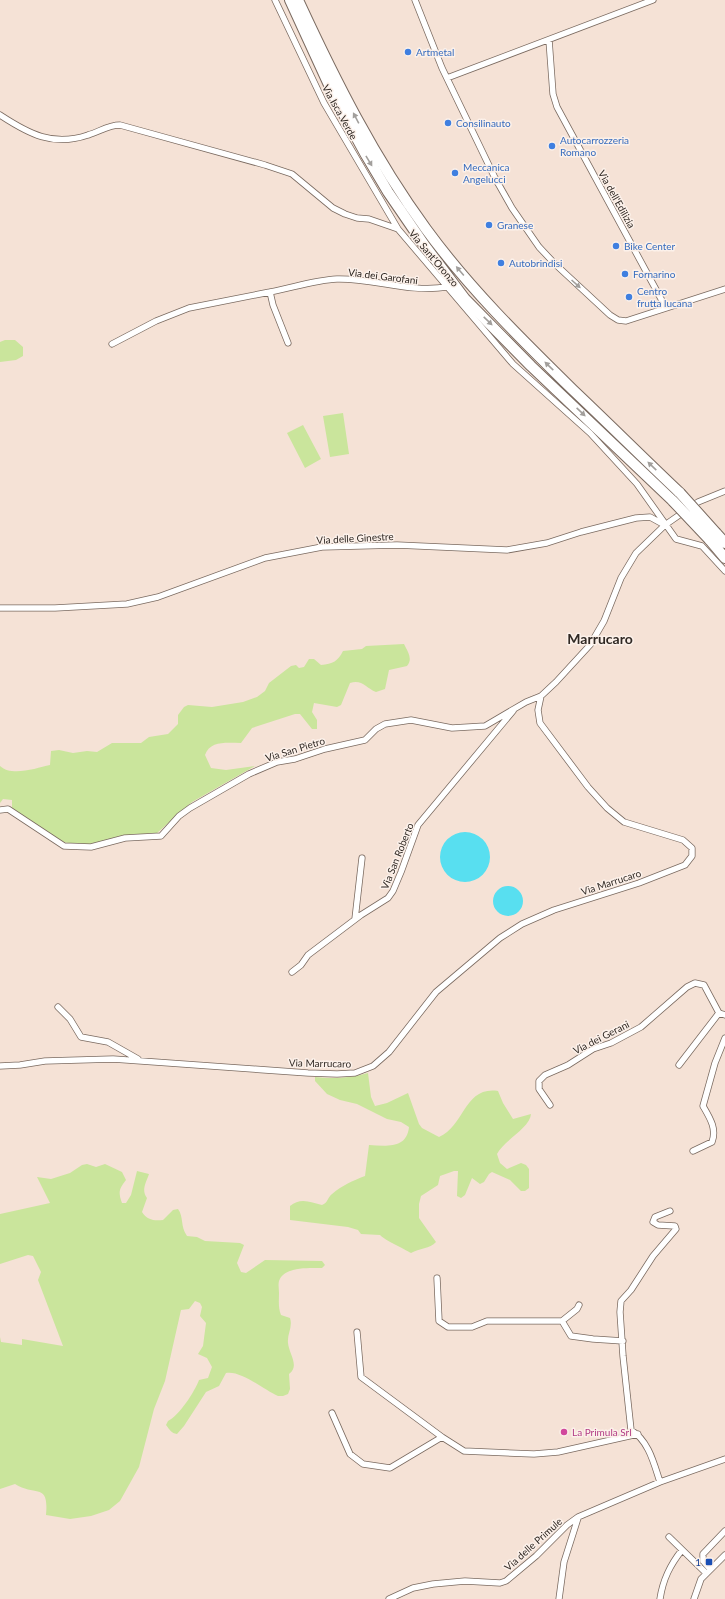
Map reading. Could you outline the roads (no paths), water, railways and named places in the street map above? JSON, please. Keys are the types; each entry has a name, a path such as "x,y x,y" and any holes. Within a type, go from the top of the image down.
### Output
{"highway":[{"path":"290,0 336,98 366,155 392,198 465,299 531,366 677,497"},
{"path":"298,0 335,79 363,131 393,180 426,229 486,302 519,338 677,497 712,536 725,558"},
{"path":"712,536 725,544"}],"street":[{"name":"Via Isca Verde","path":"275,0 324,103 398,228"},
{"path":"415,0 447,78 495,178 512,208 539,246 567,276 614,318 629,321 725,289"},
{"path":"447,78 653,0"},
{"name":"Via dell'Edilizia","path":"549,40 553,94 556,107 666,308"},
{"name":"Via Sant'Oronzo","path":"0,115 30,134 50,140 76,138 88,135 112,125 120,125 265,164 292,174 333,208 345,214 357,218 369,219 398,228 513,364 590,433 637,484 676,540 702,546 725,571"},
{"name":"Via dei Garofani","path":"112,344 156,321 189,308 336,279 429,290 447,287"},
{"path":"270,292 273,305 288,343"},
{"path":"541,696 590,645 604,621 621,578 636,553 665,525 698,502 725,491"},
{"name":"Via delle Ginestre","path":"0,608 55,608 127,604 164,595 265,558 322,547 397,545 507,550 547,544 588,530 636,518 650,517 665,525"},
{"name":"Via San Pietro","path":"0,810 8,809 64,846 91,847 125,838 161,836 190,808 249,774 277,762 295,759 326,748 366,740 376,729 384,724 412,720 452,728 485,726 516,708 541,696"},
{"name":"Via Marrucaro","path":"0,1066 20,1066 44,1061 113,1058 337,1074 355,1073 373,1066 389,1052 443,985 500,938 522,924 554,910 639,883 685,865 692,856 692,848 683,840 624,822 607,808 588,787 540,723 538,710 541,696"},
{"name":"Via San Roberto","path":"292,972 301,965 308,955 356,919 388,898 398,878 418,825 516,708"},
{"path":"356,919 362,858"},
{"name":"Via dei Gerani","path":"550,1105 539,1089 539,1081 545,1075 568,1065 593,1049 611,1043 641,1027 663,1006 687,987 695,983 704,986 722,1014 679,1065"},
{"name":"Via Marrucaro","path":"58,1007 70,1019 81,1037 108,1042 140,1060"},
{"path":"693,1151 712,1142 714,1135 713,1126 703,1106 715,1063 725,1038"},
{"path":"660,1482 651,1454 638,1434 631,1430 620,1312 621,1301 631,1290 652,1256 676,1229 675,1226 658,1225 653,1222 655,1217 670,1211"},
{"path":"437,1278 439,1321 448,1327 472,1327 487,1321 562,1321 577,1309 579,1305"},
{"path":"562,1321 571,1336 593,1340 623,1340"},
{"path":"357,1332 361,1377 442,1437 464,1451 534,1454 558,1452 638,1434"},
{"path":"332,1413 350,1454 363,1464 390,1468 442,1437"},
{"name":"Via delle Primule","path":"389,1599 413,1588 433,1584 465,1581 500,1583 506,1581 536,1556 567,1525 578,1517 660,1482 725,1459"},
{"path":"559,1599 564,1562 578,1517"},
{"path":"708,1571 703,1560 703,1554 725,1531"},
{"path":"669,1537 682,1550 708,1571"},
{"path":"660,1599 666,1574 672,1562 682,1550"},
{"path":"694,1599 697,1587 708,1571 725,1555"}],"water":[{"path":"460,832 470,832 483,839 490,852 490,862 483,875 470,882 460,882 451,878 444,871 440,862 440,852 444,843 451,836"},
{"path":"508,886 519,890 523,901 519,912 508,916 497,912 493,901 497,890"}],"place":[{"name":"Artmetal","path":"408,52"},
{"name":"Consilinauto","path":"448,123"},
{"name":"Autocarrozzeria Romano","path":"552,146"},
{"name":"Meccanica Angelucci","path":"455,173"},
{"name":"Granese","path":"489,225"},
{"name":"Bike Center","path":"616,246"},
{"name":"Autobrindisi","path":"501,263"},
{"name":"Fornarino","path":"625,274"},
{"name":"Centro frutta lucana","path":"629,297"},
{"name":"La Primula Srl","path":"564,1432"},
{"name":"1","path":"709,1562"}],"district":[{"name":"Marrucaro","path":"600,639"}]}
